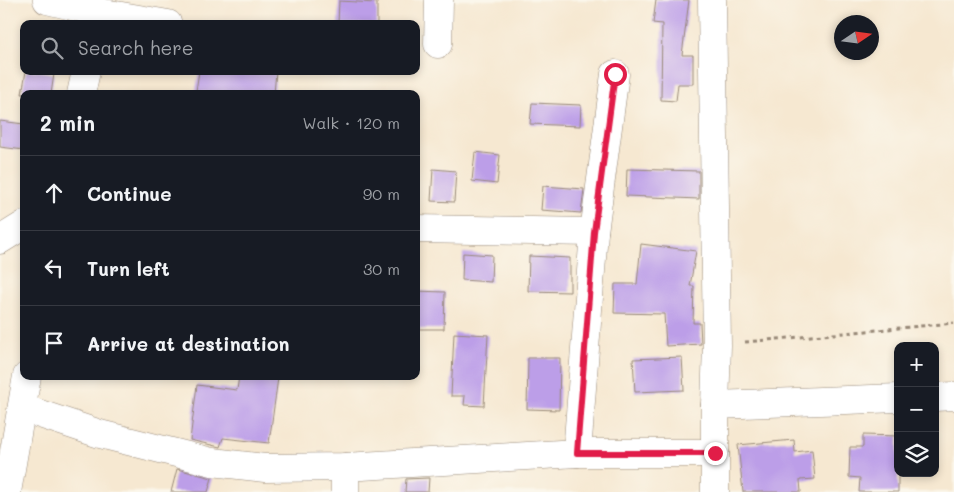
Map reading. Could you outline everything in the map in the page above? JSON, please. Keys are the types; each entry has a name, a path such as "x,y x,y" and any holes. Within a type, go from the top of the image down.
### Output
{"street":[{"path":"47,0 97,12 144,20"},
{"path":"438,44 439,0"},
{"path":"712,0 717,345 715,405 716,492"},
{"path":"577,453 594,232 615,74"},
{"path":"82,90 85,75"},
{"path":"0,240 20,228"},
{"path":"420,230 594,232"},
{"path":"7,492 27,380"},
{"path":"939,397 954,396"},
{"path":"715,405 894,398"},
{"path":"22,408 100,434 212,462 345,480 577,453 715,453"}],"path":[{"path":"717,345 954,323"}],"building":[{"path":"656,0 689,0 682,55 693,55 693,84 678,84 676,101 661,100 662,24 653,23"},
{"path":"339,1 377,3 377,20 338,20"},
{"path":"25,75 54,75 52,90 23,90"},
{"path":"198,75 276,75 274,90 196,90"},
{"path":"532,103 581,105 580,126 530,124"},
{"path":"0,121 20,124 20,150 0,147"},
{"path":"475,152 500,155 497,184 472,181"},
{"path":"433,169 456,171 454,202 431,201"},
{"path":"627,169 699,171 699,199 626,196"},
{"path":"543,186 584,189 581,213 541,210"},
{"path":"641,244 696,251 690,286 694,286 693,323 700,323 701,344 666,346 664,314 614,313 615,284 637,284"},
{"path":"463,253 492,255 491,282 462,280"},
{"path":"529,256 570,258 570,292 528,291"},
{"path":"420,291 445,292 444,329 420,329"},
{"path":"454,333 488,335 484,406 464,405 465,396 451,396"},
{"path":"682,357 684,390 635,392 633,359"},
{"path":"528,358 560,358 559,410 527,409"},
{"path":"238,380 278,380 269,443 223,438 220,447 190,440 197,385 237,390"},
{"path":"863,435 894,436 894,477 898,477 898,492 859,492 860,478 849,477 850,447 863,447"},
{"path":"794,440 795,452 812,450 815,479 800,480 801,492 743,492 738,445"},
{"path":"177,469 212,478 208,492 171,492"},
{"path":"429,478 428,492 405,492 406,479"}],"route":[{"path":"615,74 594,232 577,453 715,453"}]}
